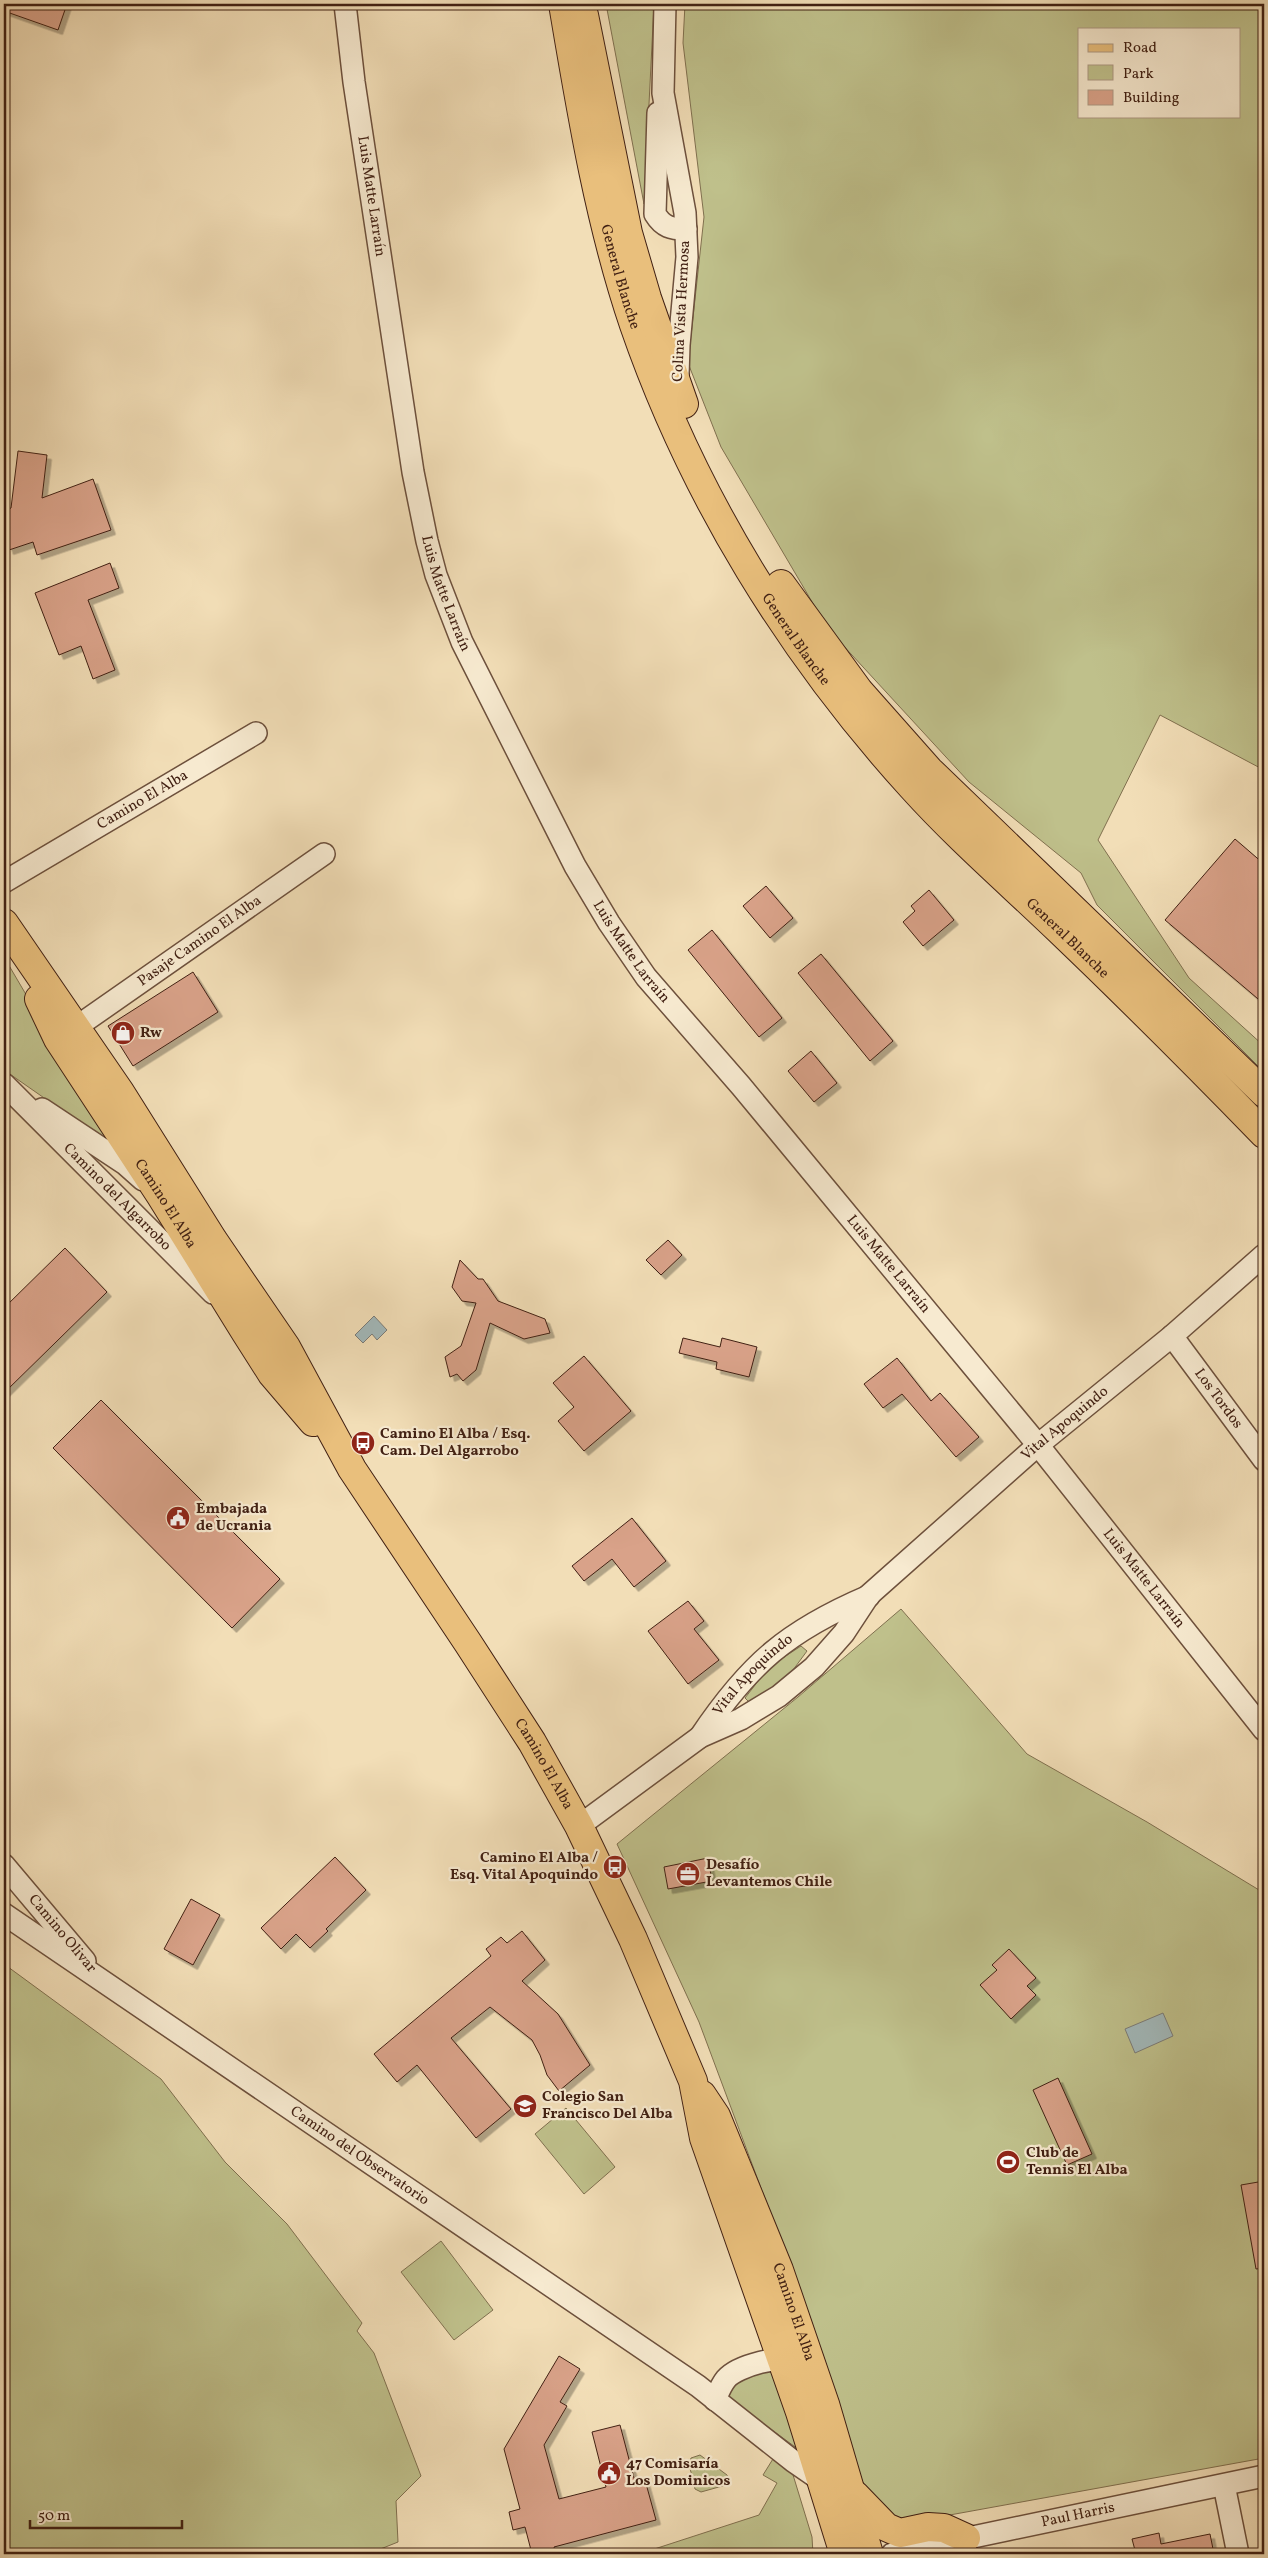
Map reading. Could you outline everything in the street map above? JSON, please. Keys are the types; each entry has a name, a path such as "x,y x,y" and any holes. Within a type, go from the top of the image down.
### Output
{"main road":[{"name":"General Blanche","path":"563,4 592,164 633,323 650,369 687,454 742,556 772,605 839,700 914,789 955,831 1156,1023 1264,1134"},
{"name":"General Blanche","path":"583,4 628,233 678,392 707,454 758,548 823,645 864,698 893,731 960,801 1262,1089"},
{"name":"Camino El Alba","path":"4,923 120,1092 213,1240 286,1347 352,1469 532,1742 579,1826 633,1939 693,2081 716,2116 759,2219 779,2270 825,2404 869,2554"},
{"name":"Camino El Alba","path":"4,923 58,1039 161,1196 272,1374 352,1469"},
{"name":"Camino El Alba","path":"693,2081 704,2138 782,2359 844,2554"},
{"path":"851,2491 886,2527 900,2533 928,2528 944,2528 966,2538"}],"street":[{"name":"Luis Matte Larraín","path":"345,4 354,82 419,507 436,575 462,642 575,866 608,923 646,977 730,1073 1038,1445 1264,1730"},
{"name":"Colina Vista Hermosa","path":"665,4 663,93 677,160 686,229 686,257 678,356 678,392"},
{"name":"Colina Vista Hermosa","path":"663,93 658,108 655,214 661,224 673,229 686,229"},
{"name":"Camino El Alba","path":"4,882 256,733"},
{"name":"Pasaje Camino El Alba","path":"75,1028 324,854"},
{"name":"Camino del Algarrobo","path":"4,1084 125,1164 213,1240"},
{"name":"Camino del Algarrobo","path":"4,1084 232,1310"},
{"name":"Vital Apoquindo","path":"579,1826 700,1737 741,1719 779,1696 807,1672 844,1633 869,1595 1038,1445 1172,1336 1264,1255"},
{"name":"Los Tordos","path":"1172,1336 1264,1460"},
{"name":"Vital Apoquindo","path":"700,1737 725,1700 755,1666 789,1637 828,1614 869,1595"},
{"name":"Camino Olivar","path":"4,1865 101,1981"},
{"name":"Camino del Observatorio","path":"4,1914 715,2400 793,2461 822,2481"},
{"path":"715,2400 726,2378 739,2368 782,2359 795,2361 805,2374 812,2392 825,2404"},
{"name":"Paul Harris","path":"892,2554 1264,2476"},
{"path":"1224,2485 1238,2554"}],"green space":[{"path":"606,4 654,4 644,204"},
{"path":"685,4 1264,4 1264,770 1160,715 1098,840 1189,978 1264,1046 1264,1072 1097,905 1081,873 969,782 828,629 721,447 688,363 704,217 683,43"},
{"path":"4,957 116,1148 4,1070"},
{"name":"Club de Tennis El Alba","path":"901,1609 1027,1754 1147,1822 1264,1893 1264,2458 878,2528 792,2271 699,2022 617,1844 798,1697"},
{"path":"801,1646 807,1651 782,1685 749,1702 745,1698 769,1667"},
{"path":"4,1964 161,2079 225,2162 287,2224 362,2323 357,2331 374,2353 421,2476 396,2501 398,2542 368,2554 4,2554"},
{"path":"566,2108 615,2167 584,2194 535,2134"},
{"path":"441,2241 493,2310 454,2340 401,2272"},
{"path":"776,2371 798,2449 728,2398 730,2384 740,2374"},
{"path":"776,2454 790,2465 812,2537 813,2554 639,2554 759,2515 777,2483 763,2475"},
{"path":"700,2455 727,2475 729,2480 726,2485 701,2492 695,2489 689,2464 691,2458"}],"water":[{"path":"374,1316 387,1330 377,1340 372,1334 363,1343 355,1335"},
{"path":"1163,2013 1173,2036 1135,2053 1125,2029"}],"building":[{"path":"4,4 67,4 58,30 4,11"},
{"path":"18,451 47,455 42,498 93,479 111,530 37,555 33,542 9,550 4,534 4,511 11,508"},
{"path":"110,563 119,588 88,600 115,670 93,679 81,646 59,655 35,593"},
{"path":"1235,839 1264,864 1264,1004 1165,920"},
{"path":"766,886 793,918 770,938 743,906"},
{"path":"929,890 954,920 923,946 903,922 915,911 911,906"},
{"path":"712,930 782,1018 759,1037 688,950"},
{"path":"821,954 893,1041 870,1061 798,973"},
{"path":"193,972 218,1012 133,1066 108,1026"},
{"path":"811,1051 837,1083 814,1102 788,1071"},
{"path":"668,1240 682,1255 661,1275 646,1260"},
{"path":"65,1248 107,1292 4,1393 4,1308"},
{"path":"460,1260 478,1279 483,1279 498,1301 545,1319 550,1333 524,1339 490,1323 476,1370 463,1381 457,1374 450,1377 445,1357 461,1346 476,1303 462,1301 452,1287"},
{"path":"683,1338 720,1347 722,1338 757,1347 749,1377 716,1369 717,1362 679,1353"},
{"path":"584,1356 631,1411 584,1451 558,1421 574,1407 553,1383"},
{"path":"897,1358 931,1401 940,1393 979,1437 956,1457 902,1394 883,1408 864,1384"},
{"path":"101,1400 280,1579 232,1628 53,1448"},
{"path":"632,1518 666,1561 634,1587 612,1559 584,1581 572,1566"},
{"path":"688,1601 704,1621 694,1629 719,1660 688,1684 648,1631"},
{"path":"335,1857 366,1890 326,1929 328,1931 310,1948 296,1934 281,1949 261,1928"},
{"name":"Desafío Levantemos Chile","path":"708,1858 712,1881 668,1889 664,1867"},
{"path":"191,1899 220,1915 193,1965 164,1949"},
{"path":"522,1931 545,1960 522,1981 558,2014 590,2065 559,2091 547,2075 532,2040 490,2007 451,2038 511,2109 476,2138 417,2065 397,2082 374,2054 491,1956 486,1949 501,1937 507,1943"},
{"path":"1009,1949 1036,1978 1027,1986 1036,1995 1011,2019 980,1985 997,1970 992,1965"},
{"path":"1058,2078 1092,2154 1067,2165 1033,2090"},
{"path":"1264,2181 1264,2268 1256,2269 1241,2185"},
{"path":"559,2356 580,2369 560,2402 567,2406 544,2445 559,2499 606,2487 592,2432 620,2425 635,2482 645,2480 656,2520 554,2547 556,2554 532,2554 525,2527 513,2530 509,2512 520,2509 504,2449"},
{"path":"1159,2533 1161,2544 1210,2534 1214,2554 1136,2554 1132,2539"}],"place":[{"name":"Rw","path":"123,1033"},
{"name":"Camino El Alba / Esq. Cam. Del Algarrobo","path":"363,1443"},
{"name":"Embajada de Ucrania","path":"178,1518"},
{"name":"Camino El Alba / Esq. Vital Apoquindo","path":"615,1867"},
{"name":"Desafío Levantemos Chile","path":"688,1874"},
{"name":"Colegio San Francisco Del Alba","path":"525,2106"},
{"name":"Club de Tennis El Alba","path":"1008,2162"},
{"name":"47 Comisaría Los Dominicos","path":"609,2473"}]}
